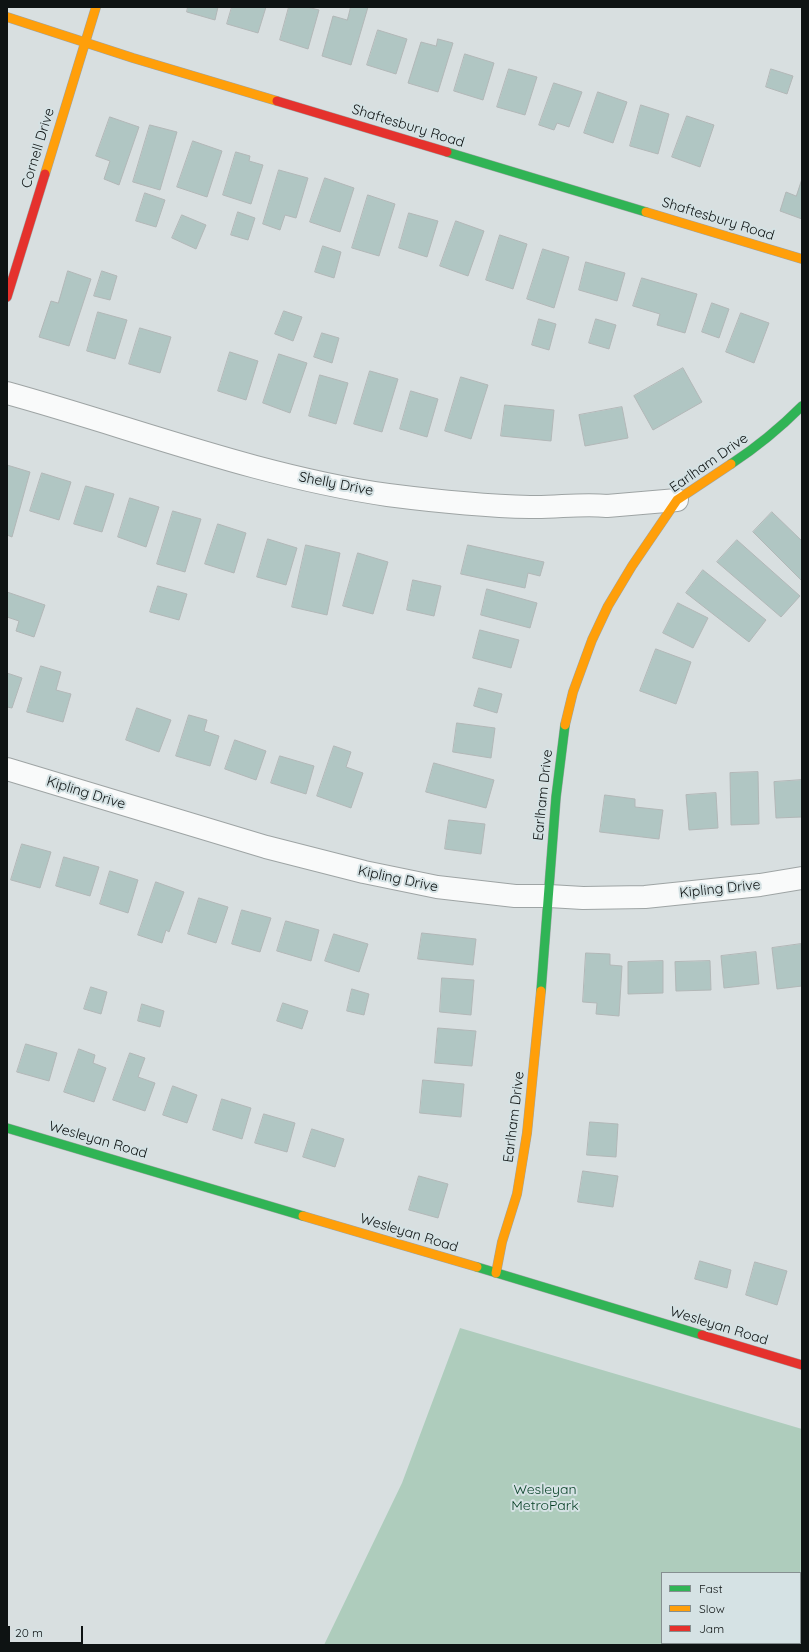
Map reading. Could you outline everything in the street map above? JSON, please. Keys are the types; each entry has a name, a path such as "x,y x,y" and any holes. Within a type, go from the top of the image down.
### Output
{"street":[{"name":"Cornell Drive","path":"7,297 96,7"},
{"name":"Shaftesbury Road","path":"7,17 85,42 802,259"},
{"name":"Shelly Drive","path":"7,393 253,467 340,486 388,494 456,503 531,508 596,505 607,506 677,500"},
{"name":"Earlham Drive","path":"496,1273 502,1242 517,1194 527,1133 537,1038 556,797 564,728 573,692 592,640 608,606 632,566 677,500 757,447 782,427 802,406"},
{"name":"Kipling Drive","path":"7,769 266,847 364,872 437,887 514,896 583,898 645,897 760,885 802,878"},
{"name":"Wesleyan Road","path":"7,1128 802,1365"}],"green space":[{"name":"Wesleyan MetroPark","path":"460,1328 802,1429 802,1645 324,1645 402,1483"}],"building":[{"path":"188,7 218,7 215,20 187,12"},
{"path":"232,7 266,7 258,33 227,24"},
{"path":"289,7 307,7 319,10 308,49 280,40"},
{"path":"351,7 368,7 351,65 322,56 333,16 347,20"},
{"path":"378,30 407,39 396,74 367,65"},
{"path":"438,39 453,43 438,92 408,83 421,42 436,46"},
{"path":"465,54 494,63 483,100 454,91"},
{"path":"509,69 537,77 525,115 497,107"},
{"path":"771,69 793,76 787,94 766,87"},
{"path":"554,83 582,92 569,127 557,123 554,130 539,125"},
{"path":"598,92 627,102 613,143 584,133"},
{"path":"641,105 669,114 658,154 630,146"},
{"path":"687,116 714,125 700,167 672,157"},
{"path":"110,117 139,127 119,185 104,179 110,161 96,156"},
{"path":"150,125 177,132 160,190 133,182"},
{"path":"193,141 222,151 207,197 177,187"},
{"path":"236,152 250,156 249,161 263,165 251,204 223,195"},
{"path":"279,170 308,178 296,218 285,215 280,230 263,224"},
{"path":"325,178 354,188 340,232 310,222"},
{"path":"802,179 802,219 780,211 786,192 796,196"},
{"path":"145,193 165,200 156,227 136,221"},
{"path":"368,195 395,204 379,256 352,248"},
{"path":"238,212 255,218 248,240 231,235"},
{"path":"409,213 438,221 427,257 399,248"},
{"path":"182,215 206,225 196,249 172,238"},
{"path":"456,221 484,231 468,276 440,266"},
{"path":"500,235 527,244 513,289 486,280"},
{"path":"323,246 341,252 334,278 315,272"},
{"path":"543,249 569,257 554,308 527,299"},
{"path":"586,262 625,273 617,301 579,290"},
{"path":"68,271 91,279 69,346 39,337 51,301 58,303"},
{"path":"102,271 117,276 110,300 94,296"},
{"path":"642,278 697,294 685,333 657,325 660,314 633,306"},
{"path":"712,303 729,309 719,338 702,332"},
{"path":"284,311 302,317 293,341 275,334"},
{"path":"98,312 127,320 115,359 87,351"},
{"path":"741,313 769,323 754,363 726,352"},
{"path":"539,319 556,324 549,350 532,345"},
{"path":"596,319 616,325 609,349 589,343"},
{"path":"140,328 171,337 160,373 129,364"},
{"path":"322,333 339,338 332,363 314,357"},
{"path":"230,352 258,361 246,400 218,391"},
{"path":"279,354 307,363 290,413 263,403"},
{"path":"683,368 702,402 653,430 634,396"},
{"path":"370,371 398,379 382,432 354,424"},
{"path":"320,375 348,383 336,424 309,416"},
{"path":"461,377 488,385 471,439 445,431"},
{"path":"411,391 438,399 427,437 400,429"},
{"path":"505,405 554,410 551,441 501,436"},
{"path":"622,407 628,438 585,446 579,415"},
{"path":"7,465 30,472 12,537 7,535"},
{"path":"42,473 71,482 59,520 30,511"},
{"path":"86,486 114,494 102,532 74,524"},
{"path":"130,498 159,507 146,547 118,537"},
{"path":"173,511 201,519 185,572 157,564"},
{"path":"772,512 802,541 802,581 753,532"},
{"path":"218,524 246,533 234,573 205,564"},
{"path":"268,539 297,548 286,585 257,577"},
{"path":"737,540 800,596 781,617 717,562"},
{"path":"306,545 340,553 327,615 292,607"},
{"path":"468,545 544,562 540,576 528,573 525,588 461,574"},
{"path":"358,553 388,562 373,614 343,606"},
{"path":"703,570 766,620 749,642 686,593"},
{"path":"413,580 441,586 434,616 407,610"},
{"path":"158,586 187,594 179,620 150,612"},
{"path":"487,589 537,603 530,628 481,615"},
{"path":"7,592 45,605 34,637 16,631 19,621 7,617"},
{"path":"678,603 708,618 693,648 663,633"},
{"path":"480,630 519,640 511,668 473,658"},
{"path":"656,649 691,662 676,704 640,691"},
{"path":"41,666 61,672 56,690 71,694 63,722 27,712"},
{"path":"7,673 22,678 12,708 7,707"},
{"path":"479,688 502,694 497,713 474,706"},
{"path":"137,708 171,720 159,752 126,740"},
{"path":"189,715 207,720 204,731 219,736 210,766 176,756"},
{"path":"457,723 495,728 491,758 453,752"},
{"path":"235,740 266,751 256,780 225,769"},
{"path":"334,746 351,752 346,767 363,773 351,808 317,796"},
{"path":"280,756 314,766 306,794 271,783"},
{"path":"434,763 494,780 486,808 426,792"},
{"path":"758,772 759,824 731,825 730,773"},
{"path":"802,780 802,817 776,818 774,782"},
{"path":"716,793 718,828 689,830 686,795"},
{"path":"605,795 635,799 635,807 663,810 659,839 600,832"},
{"path":"449,820 485,824 481,854 445,849"},
{"path":"22,844 51,852 40,888 11,880"},
{"path":"64,857 99,867 90,896 56,886"},
{"path":"110,871 138,880 128,913 100,904"},
{"path":"156,882 184,892 169,932 166,930 162,943 138,935"},
{"path":"199,898 228,907 216,943 188,934"},
{"path":"242,910 271,918 260,952 232,944"},
{"path":"286,921 319,930 311,961 277,951"},
{"path":"422,933 476,939 473,965 418,959"},
{"path":"334,934 368,944 359,972 325,961"},
{"path":"801,944 802,986 777,989 772,948"},
{"path":"756,952 759,984 724,988 721,956"},
{"path":"586,953 610,954 610,965 622,966 619,1016 596,1014 597,1003 583,1002"},
{"path":"663,961 663,993 628,994 628,962"},
{"path":"710,961 711,990 676,991 675,962"},
{"path":"442,978 474,980 471,1015 440,1012"},
{"path":"91,987 107,992 101,1014 84,1009"},
{"path":"352,989 369,994 364,1015 347,1011"},
{"path":"283,1003 308,1011 302,1029 277,1021"},
{"path":"142,1004 164,1011 160,1027 138,1021"},
{"path":"438,1028 476,1031 472,1066 435,1063"},
{"path":"26,1044 57,1053 49,1081 17,1072"},
{"path":"79,1049 95,1055 93,1063 106,1068 94,1102 64,1092"},
{"path":"130,1053 145,1058 138,1077 155,1083 145,1111 113,1100"},
{"path":"423,1080 464,1084 461,1117 420,1113"},
{"path":"173,1086 197,1095 187,1123 163,1115"},
{"path":"222,1099 251,1108 242,1139 213,1130"},
{"path":"264,1114 295,1123 287,1152 255,1143"},
{"path":"590,1122 618,1124 616,1157 587,1155"},
{"path":"312,1129 344,1139 335,1167 303,1157"},
{"path":"583,1171 618,1176 613,1207 578,1202"},
{"path":"419,1176 448,1184 438,1218 409,1210"},
{"path":"700,1261 731,1270 727,1288 695,1279"},
{"path":"755,1262 787,1271 777,1305 746,1295"}],"traffic: fast":[{"path":"447,152 646,212"},
{"path":"731,464 768,437 802,406"},
{"path":"541,991 556,797 565,725"},
{"path":"7,1128 303,1216"},
{"path":"477,1267 702,1335"}],"traffic: slow":[{"path":"45,174 96,7"},
{"path":"7,17 133,58 277,101"},
{"path":"646,212 802,259"},
{"path":"565,725 573,692 592,640 608,606 632,566 677,500 731,464"},
{"path":"496,1273 502,1242 517,1194 527,1133 541,991"},
{"path":"303,1216 477,1267"}],"traffic: jam":[{"path":"277,101 447,152"},
{"path":"7,297 45,174"},
{"path":"702,1335 802,1365"}]}
